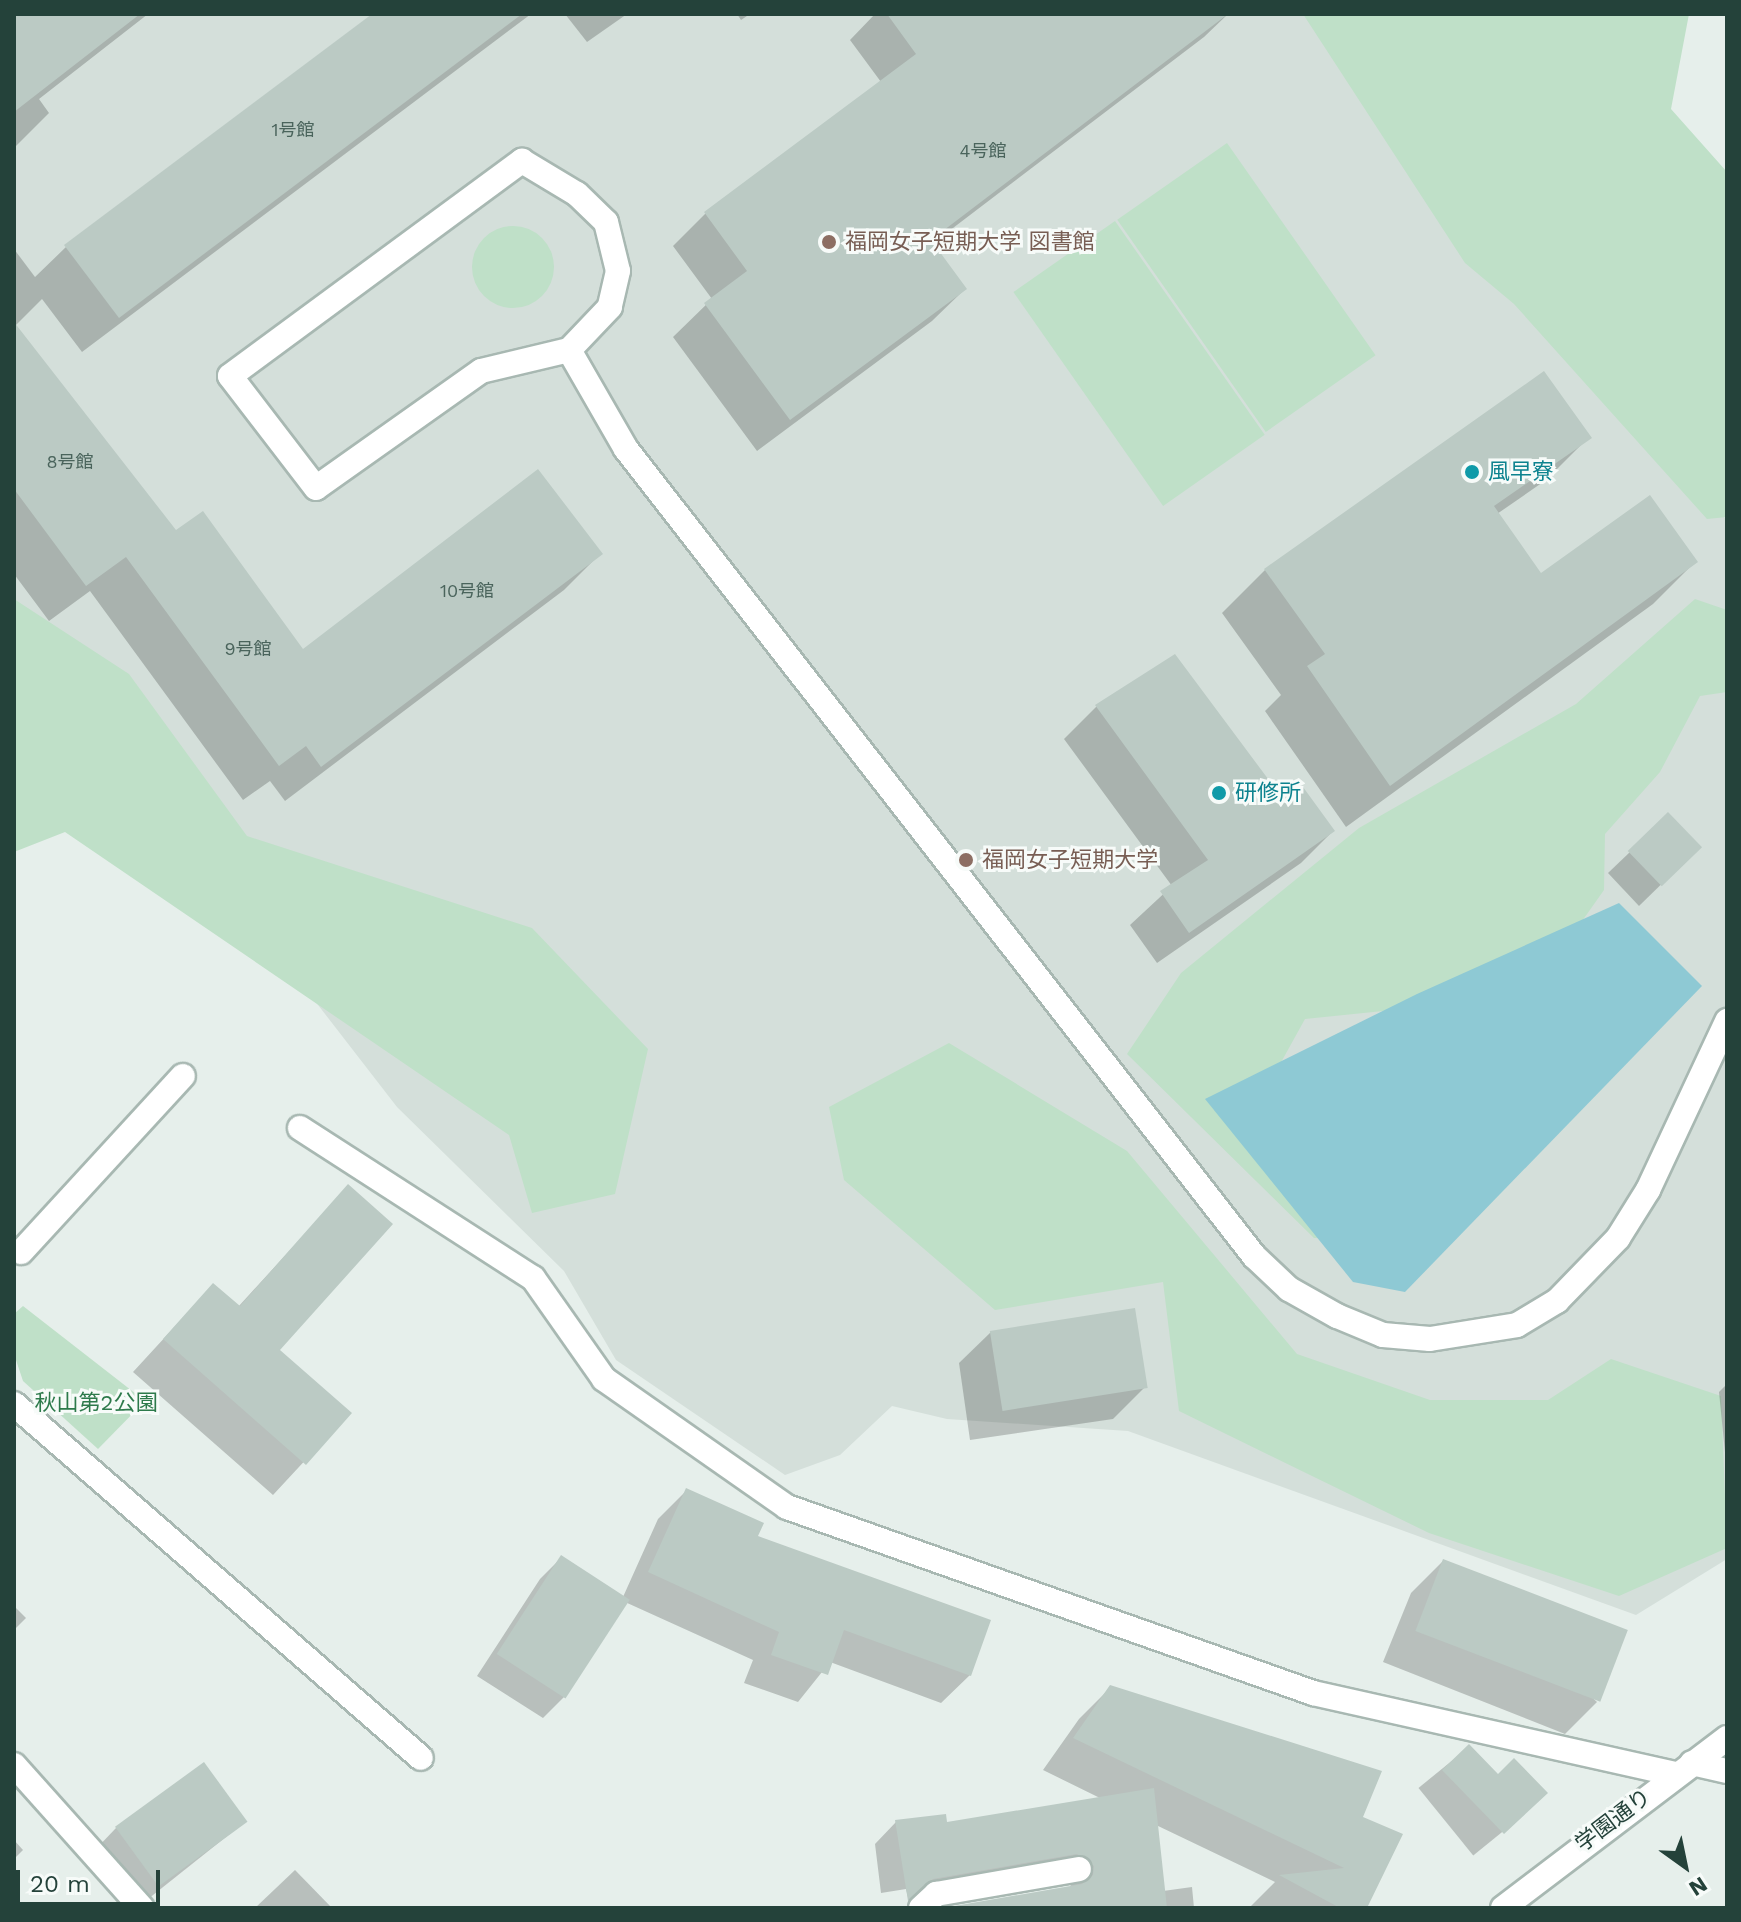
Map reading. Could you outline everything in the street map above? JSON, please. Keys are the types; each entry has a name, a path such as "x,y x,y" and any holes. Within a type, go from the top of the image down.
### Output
{"street":[{"path":"522,161 593,207 606,222 616,253 618,289 610,307 569,350 481,371 316,488 230,376 522,161"},
{"path":"569,350 626,449 1084,1041 1254,1256 1289,1289 1325,1310 1383,1335 1430,1339 1517,1325 1557,1301 1618,1238 1648,1190 1727,1021"},
{"path":"16,1253 183,1076"},
{"path":"300,1128 533,1278 604,1379 787,1507 1313,1693 1683,1768 1727,1771"},
{"path":"14,1404 421,1758"},
{"name":"学園通り","path":"1503,1908 1683,1768 1727,1738"},
{"path":"14,1765 142,1908"},
{"path":"921,1908 936,1894 1079,1869"}],"shaded area":[{"name":"福岡女子短期大学","path":"14,14 1370,14 1727,521 1727,1559 1636,1615 1128,1431 947,1419 892,1406 840,1455 785,1475 616,1360 564,1271 397,1107 14,612"}],"green space":[{"path":"1303,14 1689,14 1671,109 1727,172 1727,517 1707,519 1514,304 1465,263"},
{"path":"1227,143 1376,355 1266,432 1117,220"},
{"path":"1115,221 1265,435 1163,506 1013,292"},
{"path":"513,226 529,229 542,238 551,251 554,267 551,283 542,296 529,305 513,308 497,305 484,296 475,283 472,267 475,251 484,238 497,229"},
{"path":"14,599 129,674 247,836 532,928 648,1049 615,1194 532,1213 509,1135 65,832 14,852"},
{"path":"1695,599 1727,610 1727,692 1700,696 1660,772 1605,834 1604,890 1563,948 1461,1003 1305,1019 1258,1104 1417,1240 1314,1238 1127,1054 1181,973 1359,828 1576,704"},
{"path":"949,1043 1127,1151 1297,1354 1430,1400 1548,1400 1611,1359 1721,1396 1727,1548 1619,1596 1429,1533 1179,1411 1163,1282 995,1310 844,1180 829,1107"},
{"name":"秋山第2公園","path":"23,1306 145,1401 98,1449 23,1381 14,1354 14,1314"}],"water":[{"path":"1619,903 1702,986 1405,1292 1353,1282 1205,1099 1417,994"}],"building":[{"path":"14,14 140,14 14,112"},
{"path":"372,14 522,14 119,318 64,245"},
{"path":"887,14 1228,14 931,240 967,289 790,420 704,303 747,271 704,212 916,54"},
{"path":"14,322 176,530 203,511 303,649 538,469 603,554 321,767 306,746 279,766 126,557 86,586 14,489"},
{"path":"1544,371 1592,438 1494,506 1541,573 1650,495 1698,562 1390,786 1307,666 1325,654 1264,569"},
{"name":"研修所","path":"1175,654 1283,799 1303,787 1335,831 1189,933 1160,891 1208,860 1095,705"},
{"path":"1668,812 1702,847 1662,886 1628,851"},
{"path":"348,1184 393,1224 280,1350 352,1413 306,1465 163,1339 213,1283 240,1306"},
{"path":"1135,1308 1148,1388 1002,1411 990,1331"},
{"path":"686,1488 764,1523 758,1536 991,1620 971,1676 844,1630 828,1675 771,1655 779,1632 648,1572"},
{"path":"561,1555 630,1600 566,1699 497,1654"},
{"path":"1443,1559 1628,1630 1600,1702 1415,1631"},
{"path":"1110,1685 1382,1771 1363,1817 1403,1834 1367,1908 1340,1908 1279,1875 1344,1868 1073,1738"},
{"path":"1469,1744 1498,1774 1514,1758 1548,1793 1504,1834 1442,1770"},
{"path":"204,1762 247,1822 159,1887 115,1827"},
{"path":"1154,1788 1167,1908 943,1908 1082,1884 1093,1875 1094,1866 1077,1854 933,1879 908,1901 895,1820 946,1814 947,1822"}],"place":[{"name":"福岡女子短期大学 図書館","path":"829,242"},
{"name":"風早寮","path":"1472,472"},
{"name":"研修所","path":"1219,793"},
{"name":"福岡女子短期大学","path":"966,860"}]}
